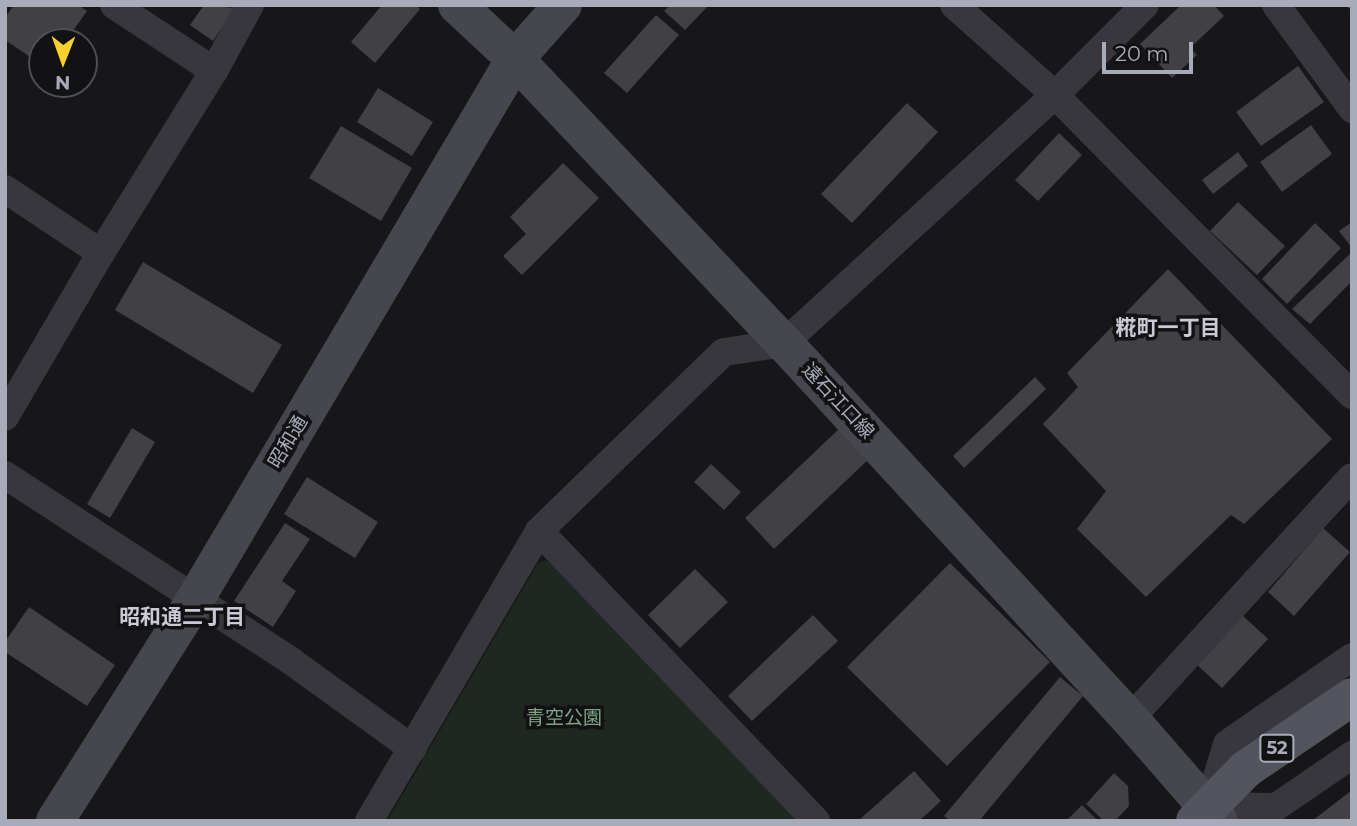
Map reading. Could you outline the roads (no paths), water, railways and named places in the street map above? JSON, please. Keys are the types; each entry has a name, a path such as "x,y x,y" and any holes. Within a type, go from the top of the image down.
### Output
{"main road":[{"name":"52","path":"1208,816 1246,769 1352,697"}],"street":[{"path":"114,5 215,71"},
{"path":"5,417 101,253 215,71 250,5"},
{"name":"遠石江口線","path":"457,5 515,59 784,343 1130,719 1208,816"},
{"name":"昭和通","path":"55,821 196,597 515,59 563,5"},
{"path":"954,5 1055,95 1352,395"},
{"path":"369,821 539,531 724,352 784,343 1055,95 1145,5"},
{"path":"1276,5 1352,109"},
{"path":"5,189 101,253"},
{"path":"5,475 196,597 413,749"},
{"path":"1130,719 1352,477"},
{"path":"539,531 816,821"},
{"path":"1352,657 1227,744 1208,816 1276,807 1352,755"}],"district":[{"name":"糀町一丁目","path":"1168,328"},
{"name":"昭和通二丁目","path":"182,617"}],"park label":[{"name":"青空公園","path":"564,718"}]}
